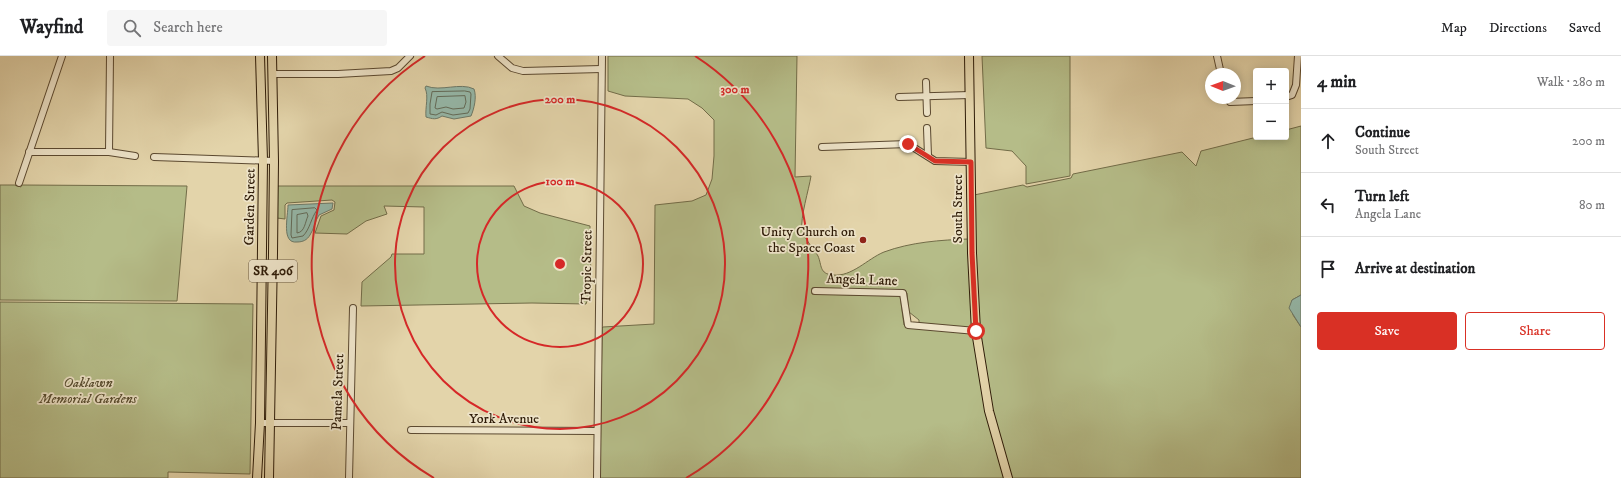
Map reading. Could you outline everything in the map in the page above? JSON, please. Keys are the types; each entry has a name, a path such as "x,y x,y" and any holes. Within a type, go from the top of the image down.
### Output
{"main road":[{"name":"Garden Street","path":"257,474 260,423 263,160 260,56"},
{"name":"Garden Street","path":"269,474 274,253 272,56"},
{"name":"South Street","path":"969,56 972,253 976,331 989,411 1008,478"}],"street":[{"path":"18,184 62,56"},
{"path":"109,152 110,56"},
{"path":"272,74 330,74 392,71 398,68 410,56"},
{"path":"498,56 512,68 523,71 602,69"},
{"name":"Tropic Street","path":"597,478 602,56"},
{"path":"1217,56 1220,68"},
{"path":"1289,96 1292,95 1296,85 1298,56"},
{"path":"926,82 927,113"},
{"path":"899,97 970,95"},
{"path":"1241,102 1253,101"},
{"path":"927,128 928,156"},
{"path":"822,147 908,144 935,161 971,162"},
{"path":"29,152 109,152 135,156"},
{"path":"154,157 274,161"},
{"path":"262,252 274,253"},
{"name":"Angela Lane","path":"815,291 903,293 908,325 976,331"},
{"name":"Pamela Street","path":"349,478 349,423 353,308"},
{"path":"261,355 272,355"},
{"path":"260,423 349,423"},
{"name":"York Avenue","path":"411,430 597,431"},
{"path":"257,474 269,474"}],"green space":[{"path":"608,56 797,56 795,177 811,176 803,211 802,230 806,239 818,256 823,271 828,274 840,275 853,270 884,252 894,249 926,242 968,239 973,328 919,323 919,320 909,312 907,293 903,290 812,288 812,294 900,296 904,325 907,327 973,334 1004,478 600,478 602,328 654,324 655,205 692,201 706,195 712,179 714,156 714,120 702,108 688,99 625,96 608,91"},
{"path":"982,56 1070,56 1070,176 1026,184 1026,166 1012,151 986,148"},
{"path":"1301,126 1301,295 1292,300 1293,315 1301,327 1301,478 1011,478 992,410 979,331 974,195 1023,185 1027,187 1071,178 1073,174 1182,152 1196,166 1201,151 1253,138 1253,140 1289,140 1289,129"},
{"path":"0,185 15,185 21,187 21,185 187,186 177,301 0,300"},
{"path":"277,186 514,186 524,206 540,213 590,226 591,290 586,304 532,303 361,306 362,282 391,257 392,254 424,254 424,207 384,206 387,214 366,221 347,234 315,233 321,216 334,210 335,202 332,200 287,203 285,205 285,219 277,218"},
{"name":"Oaklawn Memorial Gardens","path":"0,302 253,304 250,474 168,472 168,478 0,478"}],"water":[{"path":"426,86 438,88 463,86 474,89 475,99 471,116 454,119 442,116 434,119 426,117"},
{"path":"333,203 332,209 319,215 309,237 303,241 297,242 289,239 286,228 288,205"},
{"path":"1301,295 1301,327 1289,308 1292,300"}],"place":[{"name":"Unity Church on the Space Coast","path":"863,240"}],"route":[{"path":"908,144 935,161 971,162 972,253 976,331"}]}
